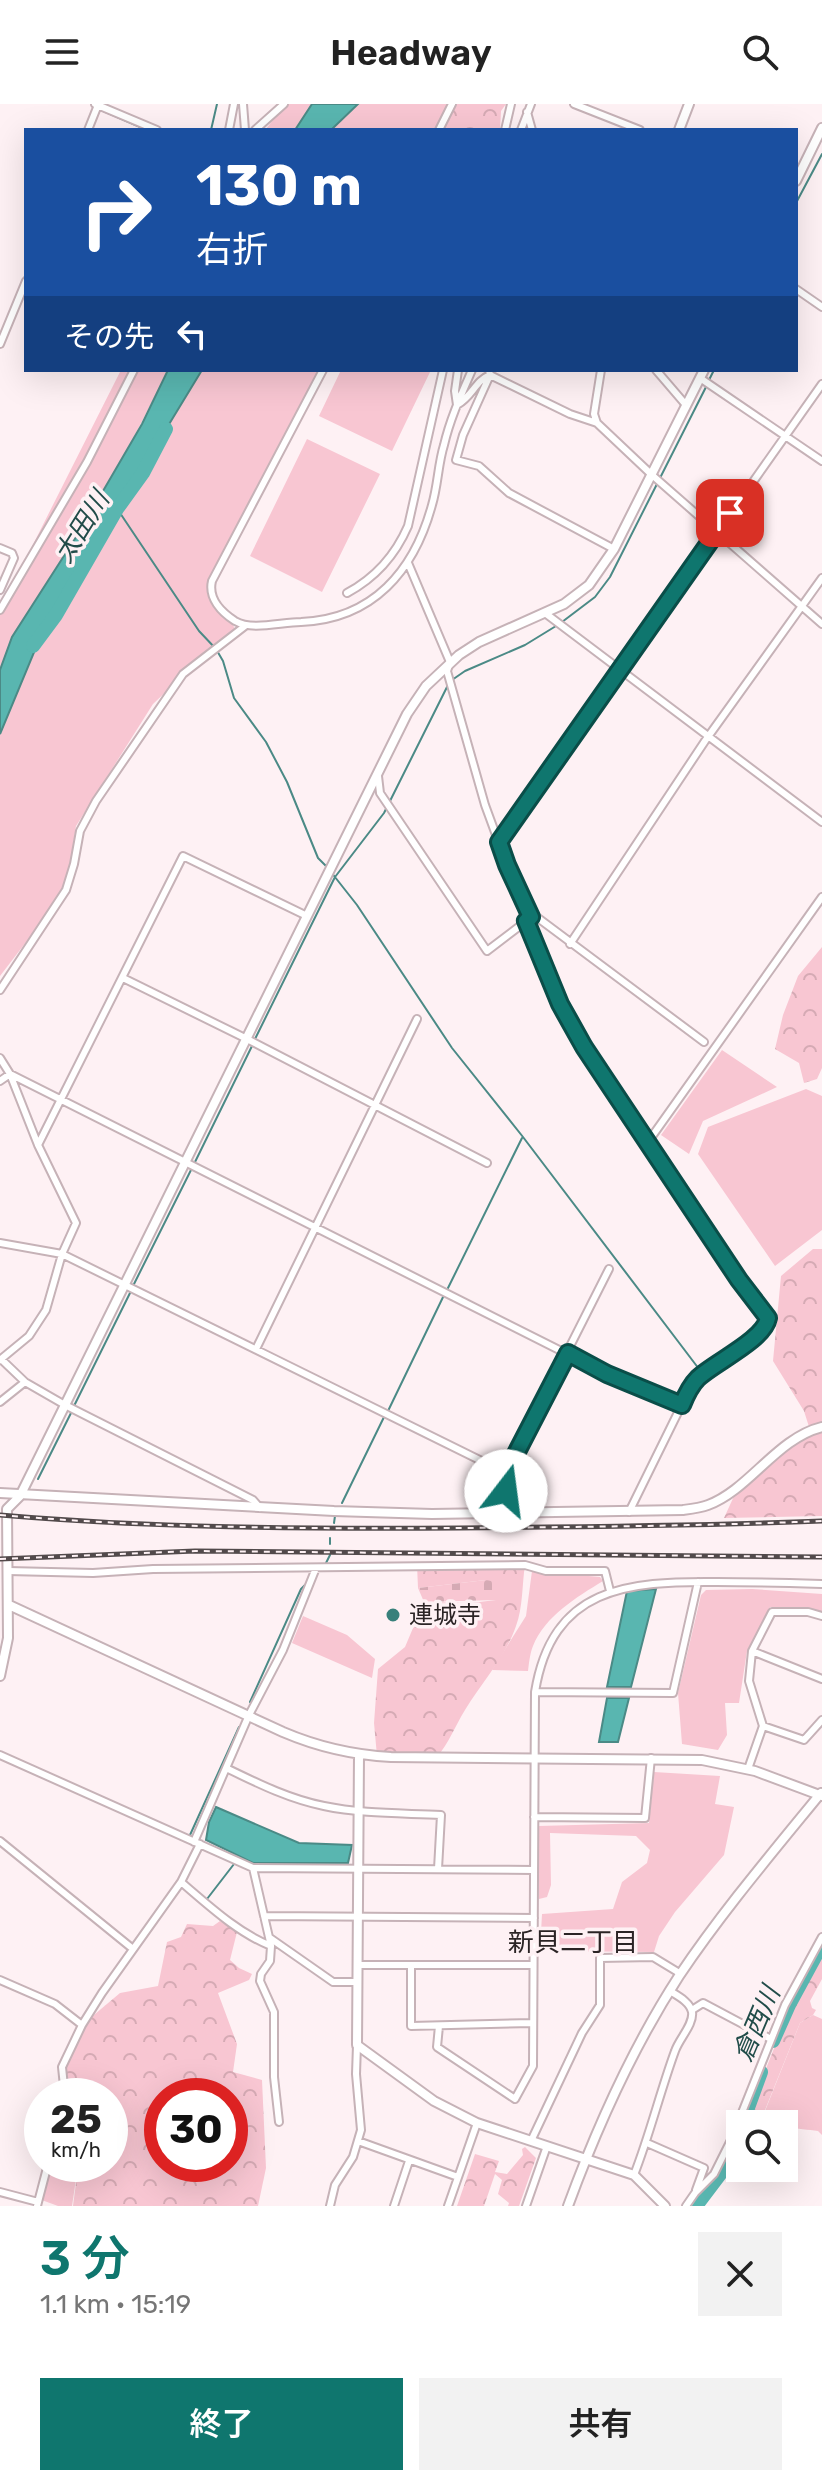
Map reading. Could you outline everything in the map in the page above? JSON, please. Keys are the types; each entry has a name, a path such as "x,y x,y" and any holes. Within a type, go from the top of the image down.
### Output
{"street":[{"path":"89,128 96,104 152,128"},
{"path":"229,128 234,104"},
{"path":"243,104 245,128"},
{"path":"257,128 284,104"},
{"path":"440,128 452,104"},
{"path":"505,128 511,104"},
{"path":"574,104 635,128"},
{"path":"597,113 601,104"},
{"path":"680,128 689,104"},
{"path":"522,128 528,106"},
{"path":"528,106 532,128"},
{"path":"798,177 822,128"},
{"path":"0,344 24,286"},
{"path":"798,290 822,307"},
{"path":"0,609 87,462 133,372"},
{"path":"245,626 221,611 210,588 212,581 322,372"},
{"path":"347,593 364,584 382,568 399,546 408,526 443,372"},
{"path":"457,405 458,372"},
{"path":"0,990 66,890 80,831 96,801 183,674 245,626 335,618 355,610 378,594 408,563 424,531 443,448 471,372"},
{"path":"457,405 469,398 481,378 490,372"},
{"path":"490,372 570,414 597,423 822,624"},
{"path":"490,372 463,435 456,460 479,466 509,493 614,549"},
{"path":"597,423 594,414 601,372"},
{"path":"658,372 686,405"},
{"path":"7,1509 20,1496 417,698 450,662 479,642 564,604 589,585 614,549 702,374 822,461"},
{"path":"499,842 822,384"},
{"path":"0,548 12,553 14,558 0,590"},
{"path":"408,563 450,662 447,671 469,753 507,865 560,1004 584,1047 739,1280 768,1318 765,1327 699,1377 629,1512"},
{"path":"570,944 708,736 822,578"},
{"path":"545,613 822,822"},
{"path":"378,773 380,793 487,951 534,915 704,1042"},
{"path":"38,1145 183,856 307,916"},
{"path":"648,1142 822,897"},
{"path":"123,978 487,1163"},
{"path":"256,1349 417,1019"},
{"path":"0,1058 76,1223 62,1254 46,1310 29,1336 1,1359 25,1382 253,1500 260,1508"},
{"path":"10,1074 607,1374 682,1405"},
{"path":"0,1081 10,1074"},
{"path":"0,1243 62,1254 506,1473"},
{"path":"506,1491 506,1473 609,1269"},
{"path":"0,1402 25,1382"},
{"path":"0,1493 432,1514 683,1510 708,1505 796,1438 822,1427"},
{"path":"0,1501 7,1509 9,1605 8,1638 0,1676"},
{"path":"6,1574 153,1569 525,1565 546,1571 605,1571 610,1591"},
{"path":"63,2078 62,2067 82,2025 181,1882 226,1768 283,1650 316,1568"},
{"path":"535,1692 673,1693 698,1582"},
{"path":"439,2026 437,2047 515,2099 533,2066 535,1692 540,1664 552,1637 573,1613 610,1591 636,1585 698,1582 822,1584"},
{"path":"9,1605 305,1741 359,1755 702,1760 748,1769 821,1795 760,1865 670,1991 609,2106 568,2206"},
{"path":"748,1769 763,1726 749,1681 752,1651 772,1612 808,1612 822,1616"},
{"path":"752,1651 822,1679"},
{"path":"763,1726 804,1740 822,1720"},
{"path":"0,1755 253,1868 534,1870"},
{"path":"330,2206 335,2185 353,2157 361,2130 356,2074 359,1755"},
{"path":"534,1817 645,1818 651,1758"},
{"path":"226,1768 286,1795 321,1806 359,1812 441,1815 438,1869"},
{"path":"0,1841 133,1949"},
{"path":"253,1868 270,1942 270,1961 260,1981 274,2012 274,2077 279,2122"},
{"path":"181,1882 232,1922 333,1982 358,1982"},
{"path":"264,1916 534,1918"},
{"path":"686,2206 714,2174 731,2140 769,2038 822,1937"},
{"path":"531,2141 582,2033 600,2005 600,1958 653,1957 681,1974"},
{"path":"358,1965 533,1965"},
{"path":"411,1966 411,2026 533,2023"},
{"path":"0,1980 55,2004 82,2025"},
{"path":"634,2175 676,2047 691,2019 692,2010 687,2003 670,1991"},
{"path":"692,2010 703,2003 769,2038"},
{"path":"357,2045 434,2101 477,2123 634,2175 665,2206"},
{"path":"448,2206 477,2123"},
{"path":"358,2141 458,2177"},
{"path":"647,2143 704,2168 695,2193"},
{"path":"526,2206 547,2146"},
{"path":"394,2206 409,2161"},
{"path":"0,2192 37,2204 43,2182"}],"green space":[{"path":"286,104 312,104 296,128 267,128"},
{"path":"358,104 453,104 442,128 333,128"},
{"path":"452,104 506,104 501,111 500,128 440,128"},
{"path":"120,372 167,372 101,496 25,618 0,670 0,610"},
{"path":"201,372 323,372 211,588 237,632 193,666 153,704 76,826 66,890 0,976 0,734 42,633"},
{"path":"340,372 430,372 392,451 319,416"},
{"path":"307,439 380,474 322,592 250,556"},
{"path":"822,947 822,1068 817,1079 804,1083 799,1063 775,1049 783,1015 798,976"},
{"path":"722,1050 777,1087 703,1121 689,1154 661,1135"},
{"path":"806,1089 822,1096 822,1230 775,1266 698,1154 708,1127"},
{"path":"813,1249 822,1249 822,1516 724,1518 740,1483 810,1430 804,1411 773,1361 781,1276"},
{"path":"417,1565 472,1569 525,1565 520,1612 506,1649 437,1757 377,1756 374,1723 378,1669 405,1647 424,1602 496,1600 486,1580 418,1588"},
{"path":"532,1571 600,1577 603,1581 563,1608 545,1625 533,1646 528,1671 492,1670 526,1616"},
{"path":"486,1580 509,1584 496,1600 424,1602 418,1588"},
{"path":"752,1589 822,1594 822,1612 810,1608 770,1607 747,1651 739,1703 725,1703 727,1735 718,1750 682,1744 678,1693 701,1595 706,1590"},
{"path":"303,1616 347,1635 375,1659 372,1678 292,1643"},
{"path":"654,1772 720,1776 715,1804 734,1807 724,1855 675,1912 659,1936 654,1952 540,1951 542,1914 613,1909 622,1882 647,1863 650,1850 636,1836 550,1833 551,1885 547,1897 539,1899 539,1826 649,1823"},
{"path":"220,1921 237,1932 230,1960 252,1974 249,1980 218,1993 237,2044 233,2072 262,2080 266,2168 258,2206 73,2206 76,2182 128,2182 128,2078 65,2078 65,2069 82,2025 120,1993 158,1986 167,1942 181,1937 187,1924 213,1926"},
{"path":"822,1949 822,1979 810,2001 816,2010 800,2023 765,2110 750,2110 792,2003"},
{"path":"813,2015 822,2019 822,2135 818,2131 798,2128 798,2110 765,2110 800,2023"},
{"path":"525,2147 536,2158 519,2206 508,2206 509,2203 498,2194 502,2180 495,2174 484,2206 457,2206 475,2154 499,2161 495,2172 507,2174 523,2155 522,2149"},
{"path":"44,2182 76,2182 72,2206 58,2206 39,2199"}],"water":[{"path":"312,104 358,104 333,128 296,128"},
{"path":"167,372 201,372 42,633 0,734 0,670 12,637 78,534 142,424"},
{"path":"656,1589 631,1687 607,1687 627,1591"},
{"path":"607,1698 629,1698 618,1742 599,1742"},
{"path":"216,1807 299,1843 352,1845 348,1863 253,1863 206,1840"}],"waterway":[{"path":"211,128 217,104"},
{"path":"86,128 94,107 142,128"},
{"path":"798,199 822,154"},
{"path":"709,380 713,372"},
{"path":"562,622 595,597 610,577 707,385"},
{"name":"太田川","path":"33,646 56,615 117,509 143,473 166,429"},
{"path":"118,510 199,631 216,649 223,661 234,698 266,742 287,782 318,858 327,867"},
{"path":"452,680 465,671 525,645 556,626"},
{"path":"255,1039 335,877 384,813 448,685"},
{"path":"331,872 357,905 452,1048 699,1369"},
{"path":"195,1162 252,1046"},
{"path":"448,1288 522,1138"},
{"path":"134,1284 192,1168"},
{"path":"74,1406 131,1291"},
{"path":"388,1411 445,1293"},
{"path":"38,1479 71,1413"},
{"path":"342,1503 385,1415"},
{"path":"334,1523 335,1516"},
{"path":"330,1538 330,1544"},
{"path":"326,1563 330,1555"},
{"path":"250,1702 306,1584"},
{"path":"190,1835 239,1727"},
{"path":"207,1899 234,1864"},
{"name":"倉西川","path":"773,2041 822,1944"},
{"name":"倉西川","path":"747,2110 761,2072"},
{"name":"倉西川","path":"696,2206 726,2164"}],"railway":[{"path":"0,1515 172,1525 344,1528 822,1521"},
{"path":"0,1559 195,1551 822,1557"}],"place":[{"name":"連城寺","path":"393,1615"}],"district":[{"name":"新貝二丁目","path":"573,1942"}],"route":[{"path":"506,1491 506,1473 568,1353 607,1374 682,1405 699,1377 756,1335 768,1322 584,1047 560,1004 526,921 531,917 499,842 730,513"}]}
